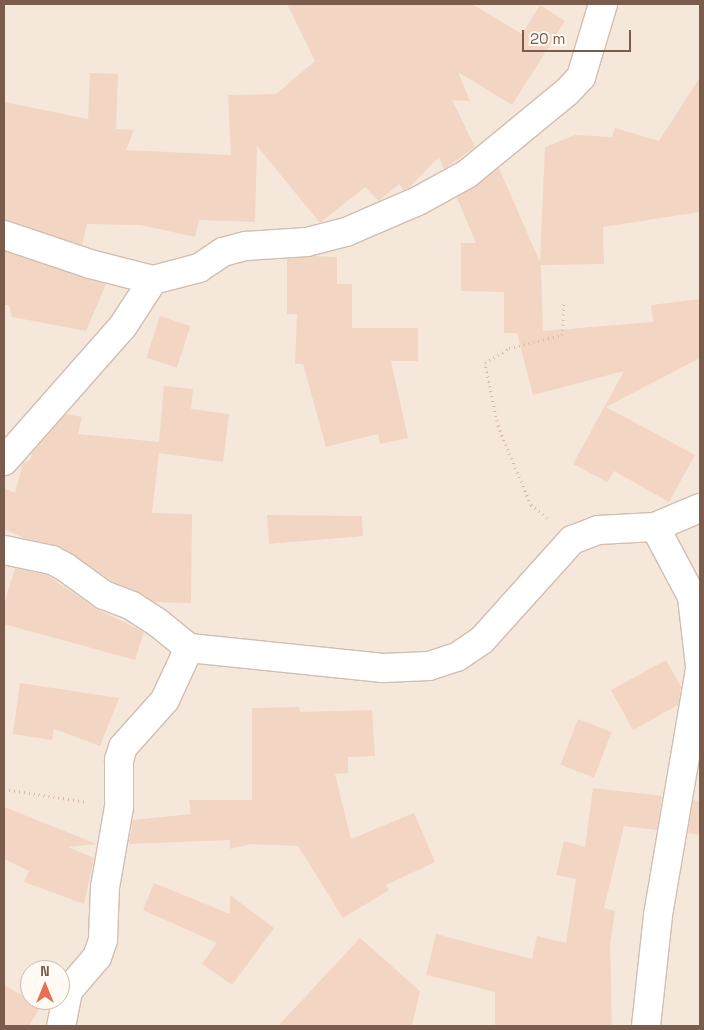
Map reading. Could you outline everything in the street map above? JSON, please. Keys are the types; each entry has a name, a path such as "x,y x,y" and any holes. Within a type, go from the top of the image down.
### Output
{"street":[{"path":"4,235 90,264 153,280 199,268 222,252 328,238 418,201 467,174 543,114 581,77 603,4"},
{"path":"4,461 117,333 153,280"},
{"path":"4,550 52,560 65,566 104,595 132,606 157,622 189,648 383,668 429,666 457,657 482,640 572,540 598,530 656,527 700,508"},
{"path":"646,1026 658,915 700,667 692,597 656,527"},
{"path":"61,1026 68,991 97,957 102,940 106,887 119,806 119,760 123,747 165,700 189,648"}],"path":[{"path":"564,301 562,336 509,348 485,363 498,426 531,504 572,540"},
{"path":"4,789 119,806"}],"shaded area":[{"path":"4,4 700,4 700,1026 4,1026"}],"building":[{"path":"287,4 472,4 522,34 540,5 565,21 512,105 458,72 470,101 452,100 475,147 444,169 439,157 410,187 404,190 399,184 379,201 365,187 320,223 257,146 255,222 199,220 195,237 141,225 87,224 82,245 4,220 4,102 88,119 90,73 118,74 116,129 134,130 126,150 231,155 228,95 276,94 315,61"},
{"path":"700,77 700,212 603,227 604,264 541,265 543,331 653,322 651,305 700,299 700,358 606,407 695,455 669,502 614,471 607,482 573,464 624,371 533,395 517,333 504,333 504,292 461,291 461,243 476,243 457,198 499,168 540,262 545,147 575,135 612,137 615,128 659,141"},
{"path":"4,251 106,284 86,331 12,317 9,305 4,305"},
{"path":"314,256 337,257 337,284 352,284 352,328 418,328 418,361 391,361 408,438 380,444 378,434 326,447 303,364 295,364 297,314 287,314 287,259"},
{"path":"160,316 190,326 177,368 146,358"},
{"path":"164,386 193,389 191,409 229,414 223,462 159,453 152,513 192,514 191,603 155,602 112,581 59,546 24,538 4,529 4,488 15,493 23,463 30,460 32,453 66,414 82,417 78,434 159,442"},
{"path":"267,515 362,516 363,536 269,544"},
{"path":"15,568 47,575 95,608 144,632 135,660 4,624 4,604"},
{"path":"666,660 681,687 678,705 633,730 611,690"},
{"path":"20,683 119,698 100,746 54,729 52,740 13,734"},
{"path":"299,707 300,712 372,710 375,756 348,757 348,773 335,774 351,839 414,813 435,862 386,885 389,890 343,918 298,846 251,844 230,849 230,840 129,844 133,820 191,814 189,800 252,800 252,708"},
{"path":"578,719 612,732 594,778 560,765"},
{"path":"593,788 662,796 657,830 624,826 604,908 615,911 610,945 612,1026 495,1026 495,992 426,975 436,934 532,959 537,936 566,943 576,879 556,875 564,841 585,847"},
{"path":"693,800 700,801 700,835 688,833"},
{"path":"4,807 97,844 68,847 94,858 84,904 24,882 29,871 4,859"},
{"path":"154,883 230,914 230,895 274,928 232,985 202,964 217,943 143,910"},
{"path":"360,938 420,991 412,1026 278,1026"},
{"path":"4,985 20,994 20,1010 39,1010 29,1026 4,1026"}]}
